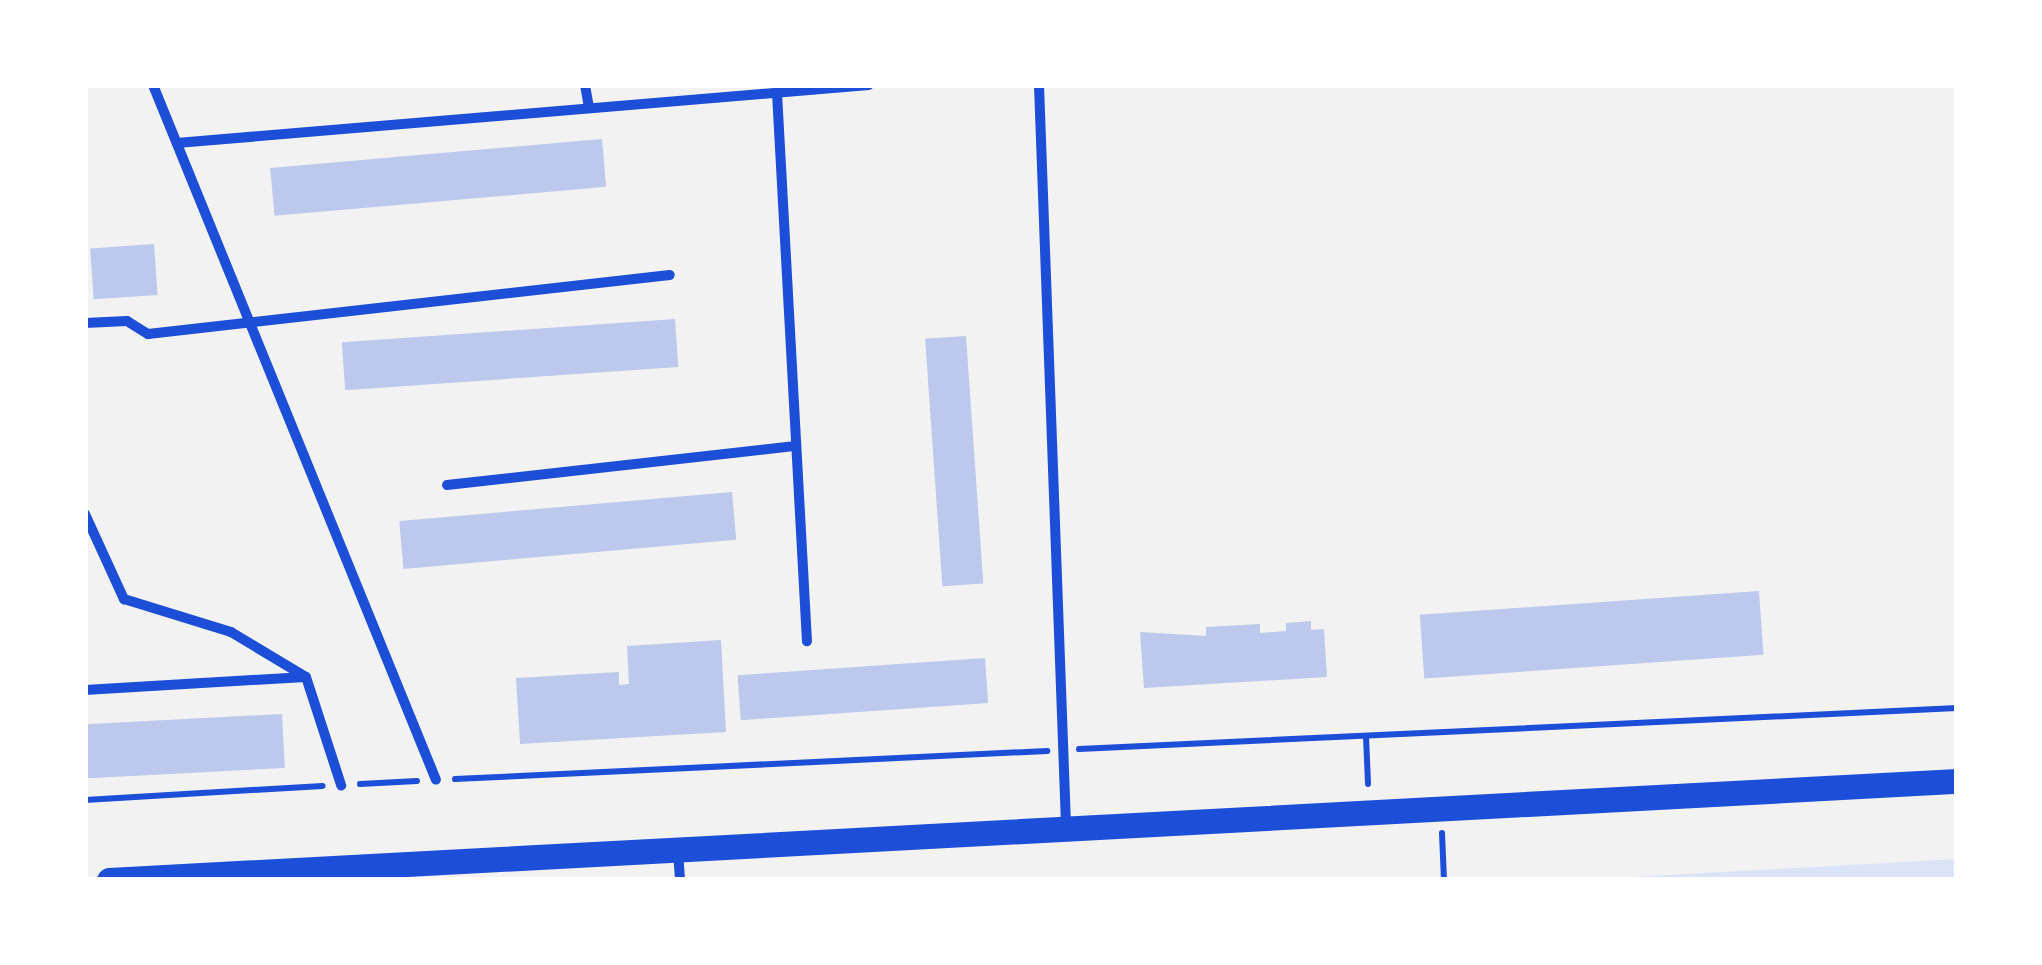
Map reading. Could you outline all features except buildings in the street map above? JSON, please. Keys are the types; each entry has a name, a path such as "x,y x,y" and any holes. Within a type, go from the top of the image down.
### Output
{"main road":[{"path":"109,880 1066,825 1957,781"}],"street":[{"path":"153,85 246,322 436,780"},
{"path":"585,85 589,108"},
{"path":"177,143 868,85"},
{"path":"1039,85 1066,825"},
{"path":"777,92 807,641"},
{"path":"85,324 127,322 148,334 670,275"},
{"path":"448,485 796,446"},
{"path":"85,514 124,600 232,632 306,677 340,785"},
{"path":"85,690 306,677"},
{"path":"678,848 680,880"}],"path":[{"path":"85,800 1957,708"},
{"path":"1366,736 1370,810"},
{"path":"1441,807 1444,880"}],"shaded area":[{"path":"1957,859 1957,880 1578,880"}]}
